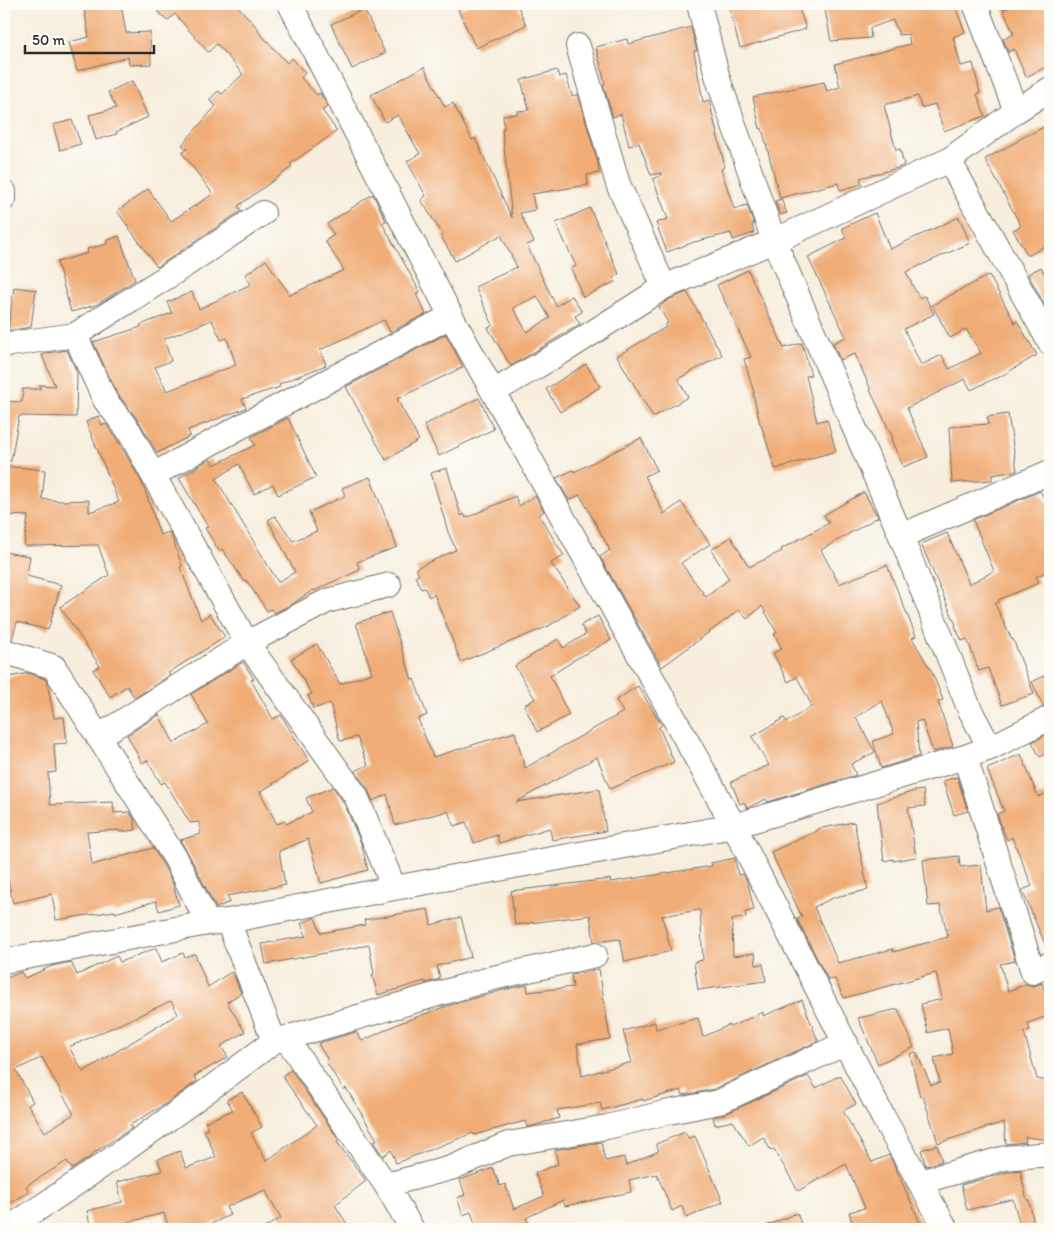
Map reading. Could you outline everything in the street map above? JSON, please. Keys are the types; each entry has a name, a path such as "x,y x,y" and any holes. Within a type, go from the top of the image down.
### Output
{"street":[{"path":"290,4 451,316 734,826 883,1117 946,1229"},
{"path":"699,4 718,79 774,241 901,536 969,708 990,748"},
{"path":"975,4 1016,111"},
{"path":"578,46 618,184 664,287"},
{"path":"493,392 570,347 664,287 774,241 950,160 1016,111 1050,89"},
{"path":"950,160 1050,343"},
{"path":"4,192 4,198"},
{"path":"4,345 75,335 263,213"},
{"path":"152,475 451,316"},
{"path":"75,335 105,400 129,431 247,643 356,796 394,888"},
{"path":"901,536 1050,472"},
{"path":"98,737 247,643 327,601 389,585"},
{"path":"4,651 54,667 218,922 280,1040 386,1185 412,1229"},
{"path":"4,961 734,826 966,757 990,748 1050,718"},
{"path":"966,757 1033,972 1050,964"},
{"path":"7,1229 54,1199 184,1109 280,1040 493,978 595,955"},
{"path":"386,1185 451,1168 508,1144 607,1127 720,1102 846,1044"},
{"path":"920,1182 1005,1158 1050,1154"}],"building":[{"path":"104,4 121,4 126,33 150,32 151,64 129,65 128,57 77,71 69,42 89,37 84,8"},
{"path":"151,4 236,4 287,63 292,58 305,73 301,78 317,95 320,93 328,107 322,110 337,131 290,164 292,167 238,206 241,211 157,267 117,211 148,189 171,221 213,194 182,153 187,149 182,145 216,106 209,100 218,91 222,94 243,74 217,44 208,52 175,14 167,21"},
{"path":"471,4 517,4 526,25 476,48 458,10"},
{"path":"747,4 786,4 788,9 798,5 806,29 740,48 729,9"},
{"path":"824,4 954,4 965,32 953,37 961,66 973,63 980,93 977,94 985,116 944,131 935,104 921,108 918,96 884,105 896,150 900,149 904,165 860,178 862,184 840,190 838,183 780,198 762,128 760,129 753,97 824,82 827,91 840,87 835,64 910,44 908,34 899,35 893,20 870,28 871,38 831,41"},
{"path":"1018,4 1050,4 1050,65 1026,77 1014,49 1008,52 1003,39 1014,34 1003,10"},
{"path":"364,9 385,53 352,69 331,24"},
{"path":"691,27 697,51 694,51 703,102 709,100 725,167 721,169 734,209 747,205 754,224 752,225 754,233 733,240 731,233 694,242 667,252 656,223 668,219 653,179 662,175 661,173 651,175 639,143 629,146 621,114 613,117 603,85 605,84 596,47 627,39 628,44"},
{"path":"424,67 445,107 453,103 472,140 475,138 512,218 502,129 504,129 503,115 517,114 517,111 529,110 521,80 557,70 559,77 566,75 572,96 578,94 598,163 599,173 587,175 588,185 532,194 535,210 520,213 534,242 527,245 556,306 572,296 582,312 575,316 580,324 511,366 488,328 493,325 475,287 517,267 501,235 455,261 441,236 443,235 421,200 426,196 407,161 420,154 398,115 385,122 371,95","holes":["537,296 550,318 527,332 513,308"]},
{"path":"132,81 148,117 116,132 117,134 96,140 89,115 116,108 108,92"},
{"path":"72,120 81,144 60,150 53,125"},
{"path":"1050,124 1050,243 1028,256 1013,230 1021,226 985,159"},
{"path":"373,194 386,221 382,223 420,292 416,294 426,314 390,332 384,320 320,350 326,365 279,384 280,387 242,399 246,408 188,430 190,436 157,453 140,423 117,393 93,342 141,327 140,325 172,313 167,302 192,292 199,309 251,284 245,275 266,260 290,295 344,270 325,241 334,235 327,224","holes":["212,320 221,340 227,338 236,365 167,391 155,367 171,361 164,339"]},
{"path":"781,199 787,213 780,215 775,201"},
{"path":"590,208 619,274 613,278 615,282 583,297 571,268 576,266 556,223"},
{"path":"875,213 890,249 959,217 970,243 906,272 919,298 925,296 934,314 904,329 921,365 942,355 949,369 981,353 966,329 950,338 932,305 989,275 1015,323 1017,321 1037,355 996,379 971,390 965,379 907,408 928,457 903,467 891,439 893,438 855,354 840,360 833,343 846,337 808,257 846,238 842,228"},
{"path":"119,236 135,280 96,305 71,312 57,262 88,253 87,249 107,244 106,241"},
{"path":"1041,267 1050,285 1050,315 1028,274"},
{"path":"748,270 784,348 802,343 811,375 806,376 817,422 827,419 836,451 775,469 760,424 754,393 744,359 751,357 717,285"},
{"path":"14,287 36,290 31,327 8,331"},
{"path":"687,292 722,355 678,379 688,397 653,417 617,356 666,327 665,325 668,323 659,307 670,299"},
{"path":"446,334 463,367 397,399 419,440 386,460 346,387"},
{"path":"67,350 77,373 76,417 19,416 11,461 4,460 4,401 22,402 23,389 40,389 40,385 55,386 42,355"},
{"path":"586,364 600,387 560,412 546,389"},
{"path":"479,398 494,429 439,456 424,425"},
{"path":"1008,414 1017,471 992,475 992,480 952,483 949,427 989,424 987,417"},
{"path":"98,416 102,425 106,424 117,439 140,479 160,535 169,532 172,537 182,566 180,567 201,620 210,614 225,637 168,673 170,675 135,698 127,686 110,697 93,670 100,666 60,607 109,575 98,545 24,546 28,516 4,515 4,466 45,470 42,499 61,501 89,500 89,512 119,502 86,422"},
{"path":"288,418 316,477 278,495 273,484 254,494 239,464 216,479 278,582 295,572 268,520 275,516 293,541 317,531 309,512 345,496 342,488 370,477 397,547 357,562 360,570 313,590 291,605 274,613 271,609 267,611 222,549 219,551 205,528 208,527 179,478 210,459 214,465 255,445 251,437"},
{"path":"641,438 657,470 645,476 664,514 681,502 710,544 681,563 706,597 729,579 711,550 731,537 749,567 782,551 781,549 829,523 824,515 864,492 878,517 821,550 839,584 887,565 916,636 912,638 932,672 943,700 938,702 953,746 933,752 922,720 916,722 919,756 881,768 873,741 894,734 882,701 856,717 875,752 851,764 856,775 768,802 766,799 747,808 744,802 740,804 731,782 769,765 752,737 784,718 787,722 812,706 797,677 788,682 773,653 782,649 774,634 777,633 762,606 747,619 739,610 662,667 600,557 610,550 580,495 569,500 556,478 573,470 574,472"},
{"path":"447,468 461,516 464,514 466,518 515,496 519,506 535,496 544,511 539,515 564,556 551,563 580,606 549,626 461,662 434,594 429,597 425,588 421,589 415,576 419,575 416,568 456,550 448,532 431,473"},
{"path":"1040,491 1050,507 1050,570 1036,577 1039,583 998,600 999,602 995,604 1013,639 1034,694 1002,705 988,668 979,671 967,639 962,641 921,544 947,533 969,584 994,571 973,520"},
{"path":"4,552 30,556 27,576 61,585 48,630 17,622 12,639 4,638"},
{"path":"390,612 412,680 414,679 427,715 418,719 433,757 515,732 525,768 623,712 616,700 638,686 662,725 659,727 674,762 610,789 597,757 516,802 599,789 606,831 552,840 550,828 499,843 497,835 474,843 466,822 454,826 448,811 395,825 387,794 373,801 367,788 355,771 368,765 357,737 340,741 330,703 313,709 308,695 312,694 291,659 317,644 340,684 372,673 356,623"},
{"path":"598,616 611,640 572,661 550,676 569,715 537,732 524,705 535,699 515,666 558,639 563,648 586,634 581,625"},
{"path":"243,662 254,679 251,680 273,719 281,715 309,761 260,792 277,824 285,821 286,824 312,812 306,798 333,787 344,803 361,843 368,870 321,883 308,839 279,851 285,885 227,896 230,902 216,908 180,840 201,834 199,822 190,823 165,782 161,784 147,760 142,763 127,735 159,715 174,743 208,724 191,694"},
{"path":"29,673 45,679 54,718 64,717 67,743 54,744 56,772 48,773 50,805 113,802 114,813 130,812 134,819 136,830 87,832 92,865 153,848 173,884 179,905 159,911 156,901 115,913 115,911 56,920 52,894 13,903 4,860 4,678"},
{"path":"1050,673 1050,704 1043,706 1032,682"},
{"path":"1050,733 1050,752 1040,757 1032,742"},
{"path":"1021,754 1038,797 1050,792 1050,950 1048,951 1022,890 1032,886 1012,837 1007,840 997,814 1004,811 987,769"},
{"path":"957,777 968,811 954,815 943,781"},
{"path":"923,790 925,806 908,808 916,857 884,861 877,803"},
{"path":"854,822 868,890 835,897 814,907 838,963 893,949 893,952 948,937 940,905 928,906 923,860 959,856 960,867 981,865 986,910 998,907 1015,961 1000,964 1008,991 1027,984 1032,986 1042,983 1050,1006 1050,1015 1028,1023 1030,1030 1024,1032 1037,1079 1050,1081 1050,1140 1025,1137 1026,1142 1006,1144 1004,1122 938,1143 923,1096 920,1097 910,1054 916,1052 931,1085 940,1083 934,1058 953,1054 948,1028 928,1033 921,1004 942,999 936,973 844,998 835,979 828,980 797,919 802,917 771,852 817,831 817,829"},
{"path":"735,858 738,875 743,874 748,884 754,910 745,912 746,917 732,920 733,956 755,953 756,965 763,964 766,981 698,990 694,962 703,960 700,910 662,916 671,951 625,962 620,939 594,942 590,915 515,925 511,891 610,879 611,882 712,866 711,863"},
{"path":"428,909 431,925 461,917 471,957 437,966 440,979 425,983 425,981 378,995 372,975 374,974 369,945 266,964 262,944 306,936 301,923 314,918 321,933 365,925 364,920"},
{"path":"156,948 162,962 183,953 185,957 195,954 208,987 231,972 241,993 227,1002 245,1032 221,1046 228,1057 194,1076 197,1081 167,1103 130,1125 132,1128 72,1169 67,1161 26,1186 29,1192 4,1207 4,979 21,972 25,978 52,966 71,962 77,975 117,956 120,962","holes":["171,1001 178,1014 83,1072 69,1047","42,1057 74,1114 45,1132 28,1105 33,1102 16,1070"]},
{"path":"599,969 610,1039 577,1044 582,1076 632,1062 623,1031 655,1022 656,1029 698,1018 703,1037 763,1012 763,1016 802,1000 818,1041 715,1089 683,1095 681,1090 602,1110 600,1103 557,1110 559,1118 527,1127 525,1121 474,1135 473,1133 396,1163 391,1150 383,1156 380,1152 374,1142 377,1140 346,1088 344,1090 326,1062 328,1060 318,1044 356,1032 362,1041 400,1023 447,1006 507,989 527,985 528,992 573,987 571,975"},
{"path":"898,1009 914,1047 878,1064 858,1018"},
{"path":"291,1070 339,1140 337,1142 366,1181 335,1205 350,1229 262,1229 281,1218 265,1190 226,1207 230,1215 200,1229 169,1229 164,1213 121,1224 122,1229 91,1229 87,1211 122,1202 117,1182 162,1171 158,1159 180,1151 186,1168 216,1157 204,1130 208,1129 205,1122 233,1110 227,1100 242,1092 262,1127 251,1133 266,1161 317,1125 282,1076"},
{"path":"840,1075 856,1104 843,1111 872,1162 889,1155 923,1229 854,1229 849,1212 865,1208 846,1164 798,1191 774,1149 771,1151 763,1137 749,1146 733,1121 715,1125 713,1117 725,1114 808,1076 816,1088"},
{"path":"685,1132 688,1138 695,1136 723,1202 686,1218 682,1206 672,1211 657,1174 629,1180 631,1192 565,1206 563,1200 526,1218 531,1229 477,1229 471,1212 463,1215 457,1198 465,1195 460,1180 493,1168 500,1186 505,1184 514,1209 544,1196 535,1173 558,1164 555,1150 601,1142 605,1161 624,1157 626,1165 659,1151 656,1144"},
{"path":"937,1145 942,1161 926,1166 921,1150"},
{"path":"1020,1170 1035,1229 1021,1229 1013,1199 967,1210 961,1185"},
{"path":"797,1213 803,1229 759,1229"}]}
